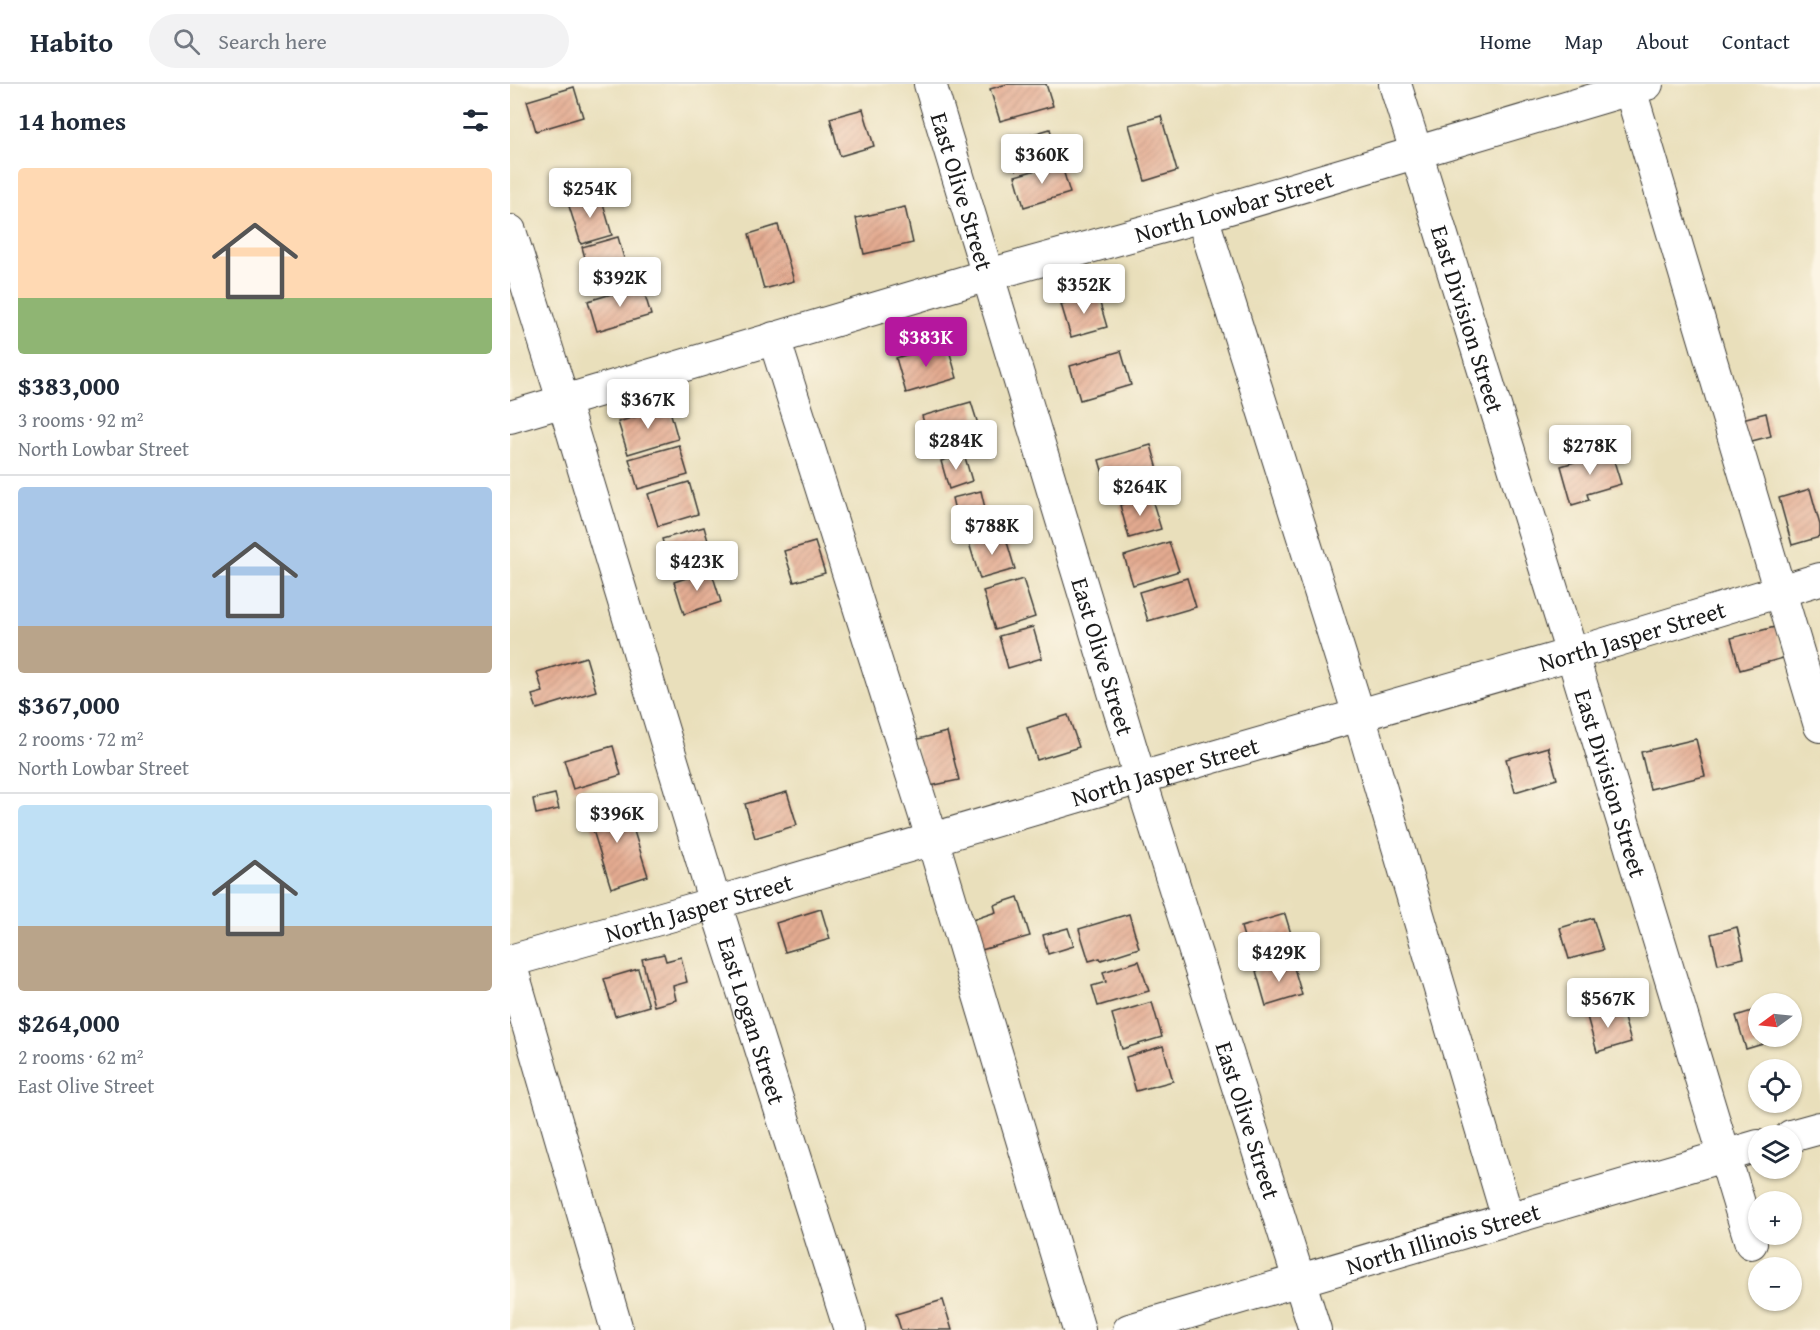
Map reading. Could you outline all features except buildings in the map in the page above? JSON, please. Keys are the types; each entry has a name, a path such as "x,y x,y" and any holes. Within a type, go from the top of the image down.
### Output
{"street":[{"name":"East Olive Street","path":"930,84 1140,778 1315,1330"},
{"name":"East Division Street","path":"1395,84 1748,1233"},
{"name":"North Lowbar Street","path":"510,417 988,275 1202,216 1415,151 1638,87"},
{"path":"1638,87 1779,591 1820,726"},
{"path":"1202,216 1359,715 1508,1219"},
{"name":"East Logan Street","path":"510,231 715,903 850,1330"},
{"path":"774,338 932,838 1079,1330"},
{"name":"North Jasper Street","path":"510,962 1572,654 1820,579"},
{"path":"510,962 617,1330"},
{"path":"1802,1133 1820,1128"},
{"name":"North Illinois Street","path":"1129,1330 1748,1149"}]}
